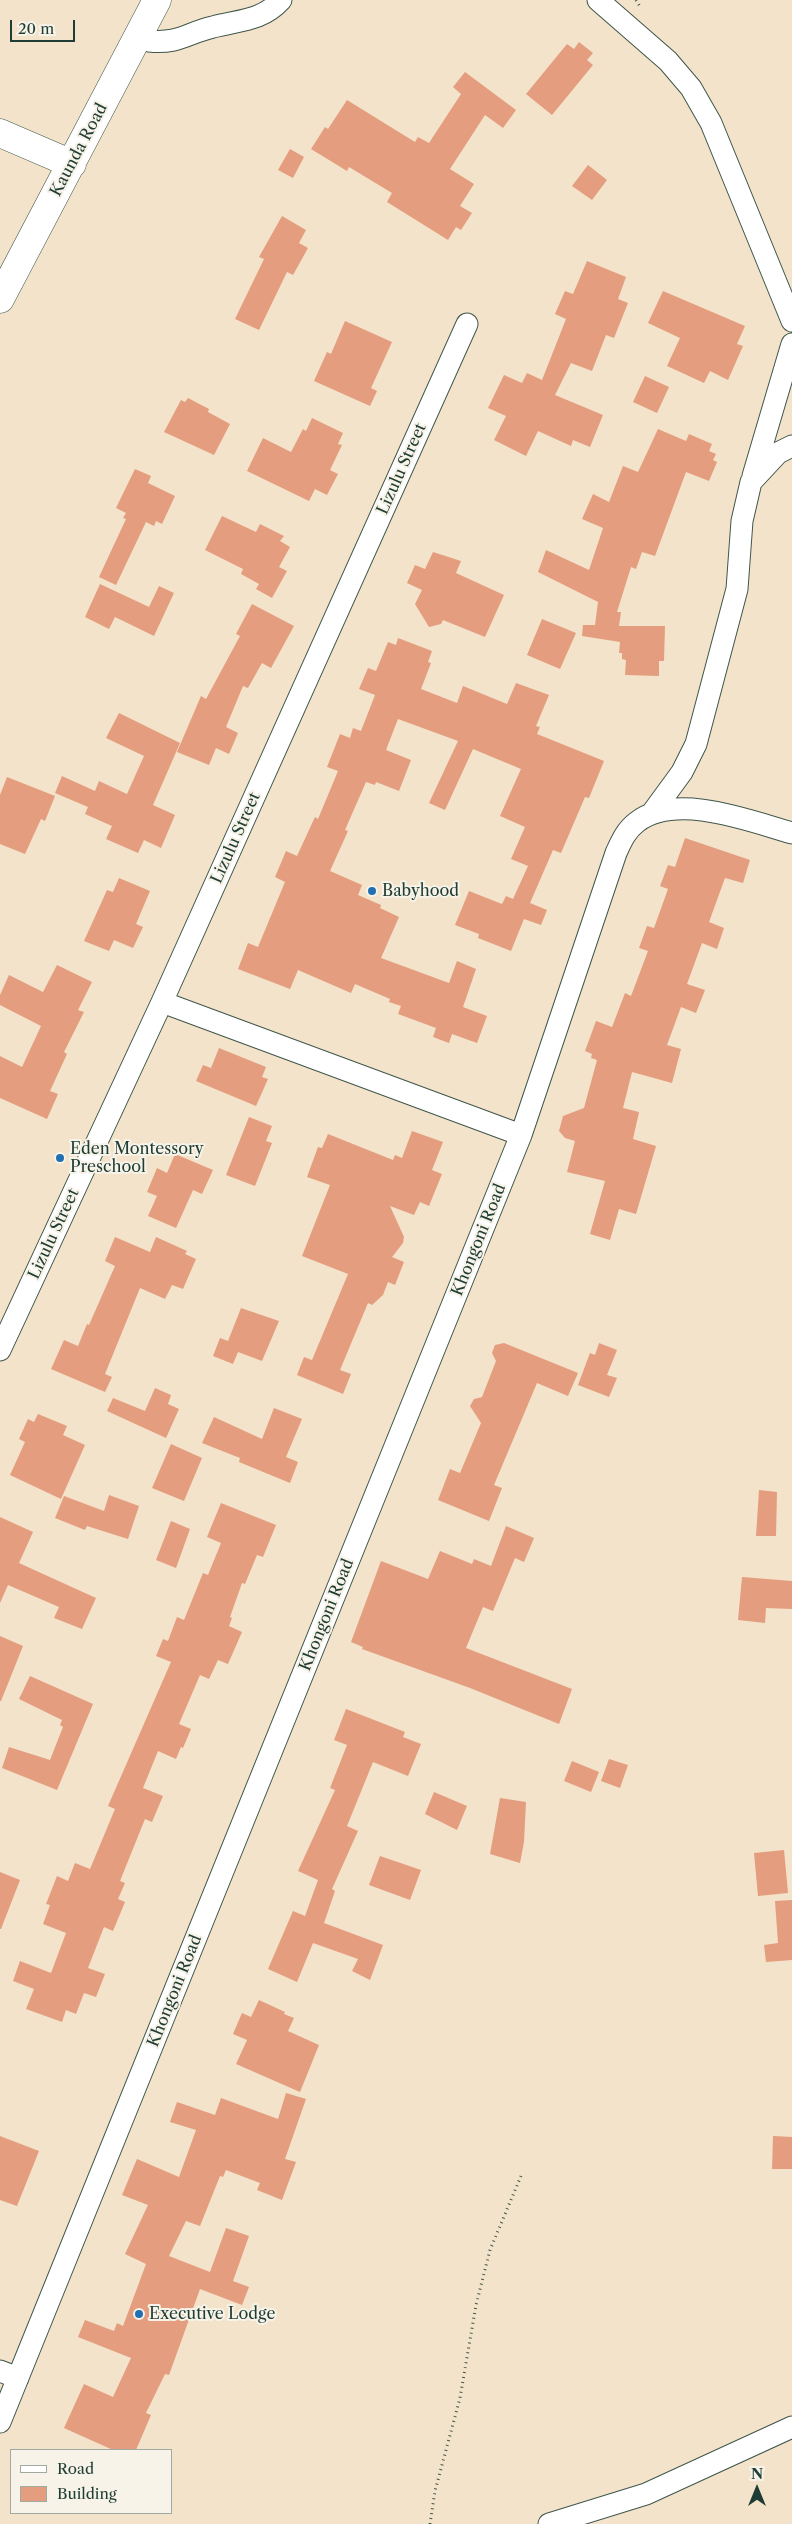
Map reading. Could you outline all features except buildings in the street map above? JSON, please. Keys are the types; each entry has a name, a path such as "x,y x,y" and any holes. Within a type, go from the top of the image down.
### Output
{"main road":[{"name":"Kaunda Road","path":"0,299 157,0"},
{"path":"0,133 72,164"}],"street":[{"path":"140,31 149,41 161,42 185,38 212,27 255,18 268,12 281,0"},
{"path":"598,0 668,61 692,88 711,123 792,321"},
{"name":"Lizulu Street","path":"0,1350 162,1002 467,324"},
{"path":"652,813 682,772 696,744 737,589 742,521 751,482 792,344"},
{"path":"751,482 778,453 792,446"},
{"path":"652,813 674,809 720,813 792,833"},
{"name":"Khongoni Road","path":"0,2422 9,2375 521,1136 616,853 624,835 636,822 652,813"},
{"path":"162,1002 521,1136"},
{"path":"549,2524 646,2494 792,2427"}],"path":[{"path":"430,2524 435,2491 460,2398 476,2305 490,2250 521,2176"}],"place":[{"name":"Babyhood","path":"372,891"},
{"name":"Eden Montessory Preschool","path":"60,1158"},
{"name":"Executive Lodge","path":"139,2314"}]}
